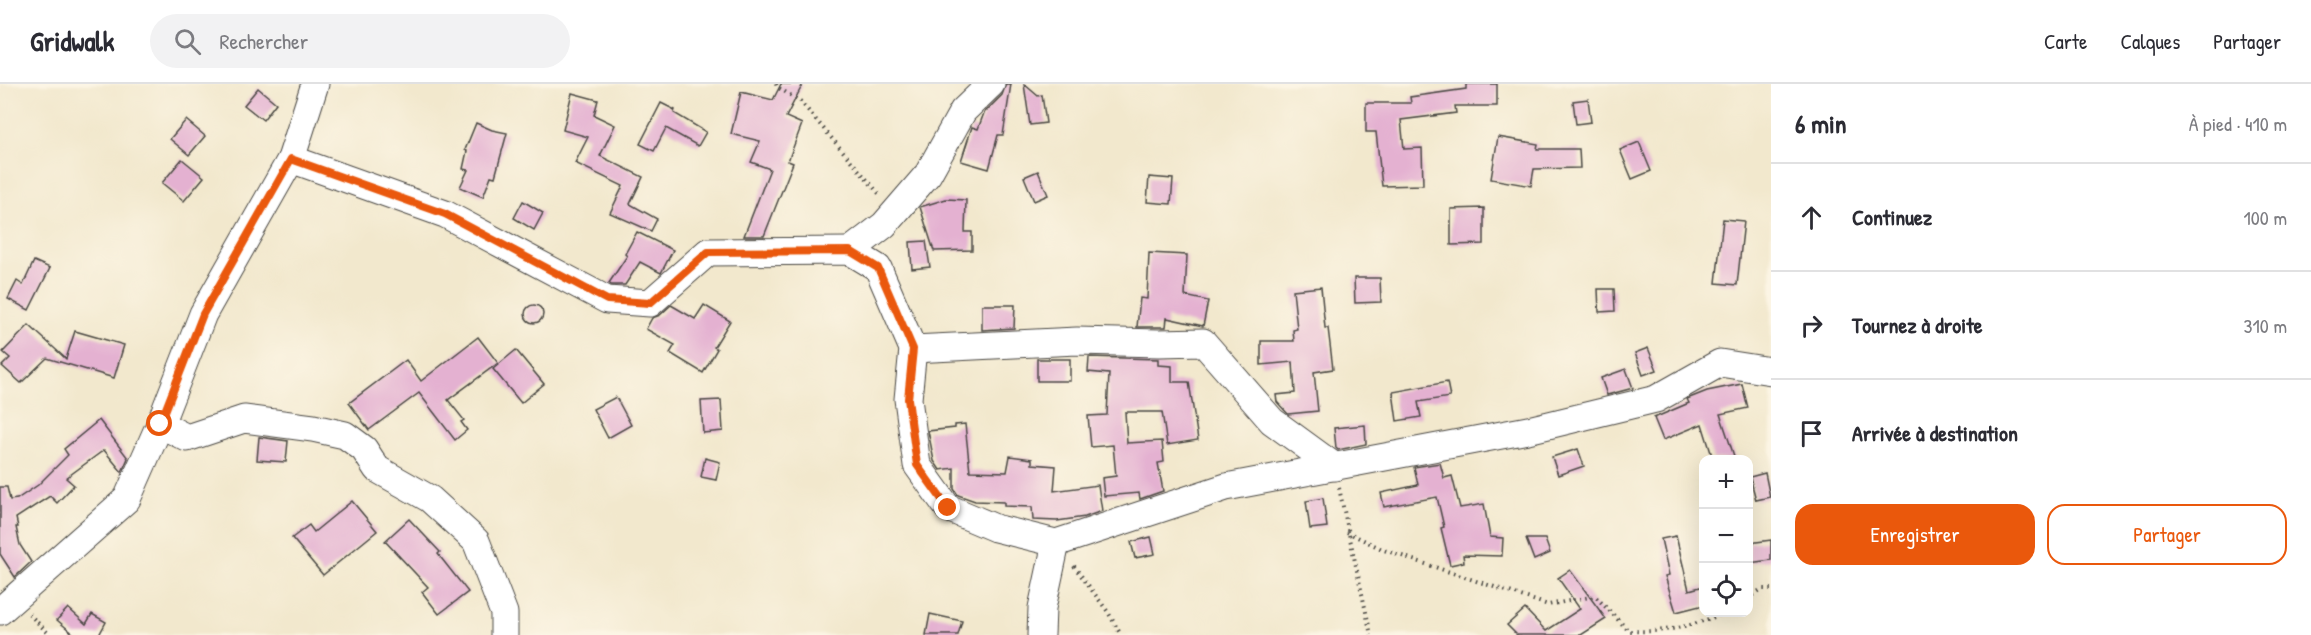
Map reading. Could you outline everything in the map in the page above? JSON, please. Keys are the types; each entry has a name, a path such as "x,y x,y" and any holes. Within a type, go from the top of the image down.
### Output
{"street":[{"path":"7,605 127,499 160,424 203,314 291,159 315,84"},
{"path":"850,251 884,225 896,212 928,174 963,111 991,84"},
{"path":"291,159 445,214 607,300 650,303 708,252 850,251 878,268 913,349 908,399 917,465 948,508 995,528 1056,543 1227,487 1528,430 1656,399 1719,363 1771,371"},
{"path":"913,349 1077,341 1203,342 1272,421 1335,466"},
{"path":"160,424 187,438 244,419 313,428 345,435 364,449 377,469 430,499 476,541 504,613 504,635"},
{"path":"1041,635 1042,608 1056,543"}],"path":[{"path":"776,84 777,87 800,101 896,212"},
{"path":"1335,466 1347,532 1371,635"},
{"path":"1347,532 1384,550 1548,604 1595,596 1629,631 1649,632 1689,627 1714,617"},
{"path":"1056,543 1108,612 1121,635"},
{"path":"1753,595 1762,589 1771,589"},
{"path":"7,605 51,635"}],"building":[{"path":"781,84 803,84 786,117 802,124 788,161 793,163 764,236 744,236 770,169 751,162 760,141 731,134 741,92 773,100"},
{"path":"1006,84 1011,84 1003,135 998,135 989,169 961,161 972,127 978,129 984,113 1002,95"},
{"path":"1024,84 1038,96 1042,95 1046,123 1030,125"},
{"path":"1466,84 1497,84 1497,106 1455,106 1456,113 1401,120 1404,149 1422,148 1423,185 1382,186 1376,132 1366,132 1366,103 1411,103 1410,97 1466,89"},
{"path":"258,88 276,103 263,120 244,105"},
{"path":"572,93 598,100 594,115 615,125 600,156 643,177 630,204 657,219 651,231 610,213 623,186 575,163 588,137 563,130"},
{"path":"1588,99 1591,122 1576,124 1573,101"},
{"path":"661,103 706,132 698,146 666,128 654,151 640,144"},
{"path":"186,120 205,136 189,155 170,139"},
{"path":"476,123 507,133 495,177 491,176 483,197 460,187 468,170 463,169 467,151 465,150"},
{"path":"1498,137 1538,144 1537,149 1579,149 1580,168 1534,169 1531,186 1491,179"},
{"path":"1639,142 1651,171 1632,179 1620,150"},
{"path":"182,159 204,177 184,201 162,183"},
{"path":"1038,171 1048,195 1034,201 1024,177"},
{"path":"1149,177 1173,179 1171,204 1147,202"},
{"path":"946,199 966,200 965,232 972,232 972,250 934,251 920,207"},
{"path":"523,201 543,213 534,230 514,218"},
{"path":"1484,208 1484,244 1451,245 1451,209"},
{"path":"1723,219 1744,221 1737,285 1716,283"},
{"path":"637,232 673,250 661,273 640,262 625,285 611,285 609,283 627,256 625,254"},
{"path":"926,241 930,267 912,269 910,242"},
{"path":"1149,253 1187,255 1185,296 1208,301 1203,326 1167,318 1166,327 1137,327 1140,298 1147,299"},
{"path":"34,261 50,268 29,310 8,299 17,281 23,285"},
{"path":"1354,278 1380,278 1381,302 1355,303"},
{"path":"1321,287 1325,328 1328,328 1333,369 1314,372 1318,411 1288,414 1277,402 1276,395 1295,393 1293,362 1261,365 1261,341 1294,341 1293,330 1297,329 1293,290"},
{"path":"1598,289 1614,289 1615,311 1599,312"},
{"path":"534,305 540,308 543,314 540,320 534,323 528,320 525,314 528,308"},
{"path":"671,305 695,319 704,305 730,321 714,347 717,349 703,373 670,353 675,345 646,329 652,318 660,315"},
{"path":"982,305 1015,305 1014,328 982,330"},
{"path":"29,325 66,359 75,331 124,345 114,378 47,358 21,383 2,366 10,358 3,352"},
{"path":"478,337 498,363 448,400 464,420 461,422 467,430 455,440 419,393 369,430 349,403 406,360 421,381"},
{"path":"1648,348 1657,370 1643,375 1635,353"},
{"path":"516,350 544,384 521,403 493,369"},
{"path":"1089,357 1158,359 1158,365 1172,366 1172,382 1189,382 1198,440 1167,445 1162,412 1125,412 1127,443 1162,441 1164,462 1158,463 1163,491 1140,499 1139,493 1104,496 1102,478 1116,476 1113,445 1091,447 1088,416 1107,415 1109,374 1088,372"},
{"path":"1037,359 1070,359 1070,381 1037,381"},
{"path":"1626,369 1633,388 1607,395 1601,378"},
{"path":"1447,382 1450,397 1418,402 1421,417 1397,421 1393,392"},
{"path":"1742,384 1748,408 1720,414 1734,455 1712,455 1702,424 1663,440 1654,418 1689,403 1687,399 1707,391"},
{"path":"616,397 631,425 608,438 593,409"},
{"path":"721,400 723,431 703,433 701,401"},
{"path":"99,420 128,458 122,472 104,450 66,478 74,485 57,503 50,496 16,518 20,545 31,562 15,577 0,554 0,487 7,487 10,500 17,499 38,485 68,455 64,449"},
{"path":"965,424 970,471 1007,472 1010,456 1032,459 1032,464 1056,466 1054,491 1098,485 1102,511 1085,517 1057,521 1033,520 1032,507 1004,506 1004,502 975,501 958,495 954,489 954,468 940,470 934,461 928,431 955,428 955,425"},
{"path":"1365,425 1366,444 1338,450 1336,448 1334,428"},
{"path":"259,437 288,441 286,462 257,460"},
{"path":"1578,449 1584,466 1558,475 1552,457"},
{"path":"705,458 720,462 716,480 701,477"},
{"path":"1440,463 1444,478 1452,476 1460,508 1484,504 1490,537 1503,538 1502,556 1463,555 1464,562 1450,565 1441,528 1444,527 1437,497 1384,507 1381,493 1418,485 1414,467"},
{"path":"1765,473 1770,497 1756,500 1753,476"},
{"path":"1323,498 1327,527 1310,529 1306,501"},
{"path":"352,501 377,531 323,575 292,538 309,525 314,532"},
{"path":"409,519 440,552 438,554 468,592 439,614 422,592 428,587 385,541"},
{"path":"1676,536 1689,590 1699,587 1699,606 1676,612 1665,576 1669,575 1661,539"},
{"path":"1151,537 1155,554 1135,558 1131,542"},
{"path":"1526,539 1545,539 1550,553 1534,560"},
{"path":"1771,540 1771,560 1753,562 1753,542"},
{"path":"1570,570 1606,619 1581,635 1517,635 1507,625 1525,609 1546,631 1580,609 1558,578"},
{"path":"68,608 86,624 92,614 106,622 99,635 75,635 57,620"},
{"path":"930,614 962,621 958,635 926,635"}],"route":[{"path":"160,424 203,314 291,159 445,214 607,300 650,303 708,252 850,251 878,268 913,349 908,399 917,465 948,508"}]}
